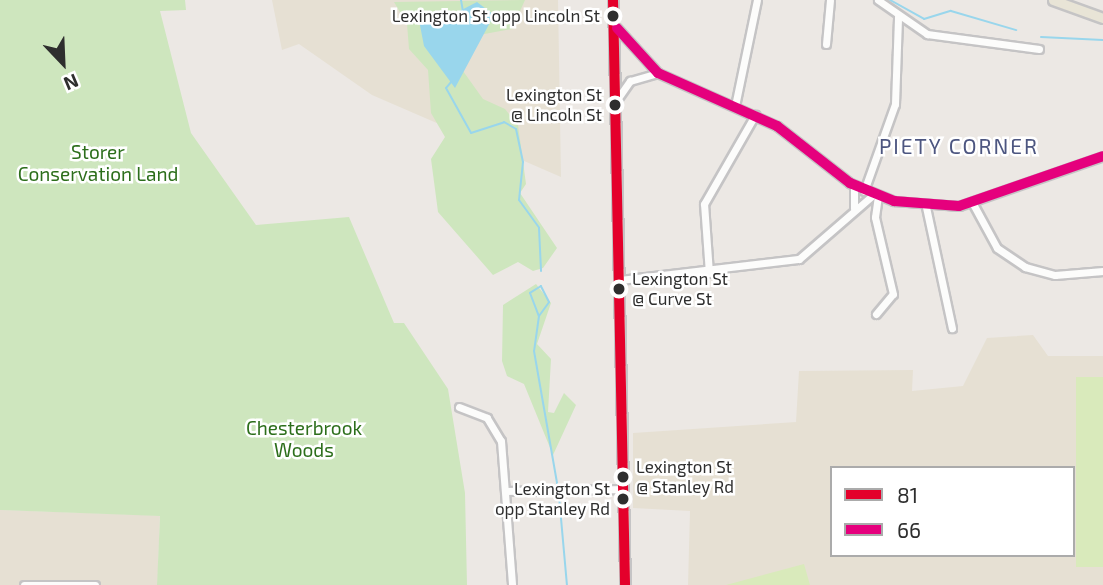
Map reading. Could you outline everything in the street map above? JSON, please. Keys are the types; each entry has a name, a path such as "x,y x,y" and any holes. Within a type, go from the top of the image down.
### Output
{"main road":[{"path":"613,0 617,28 625,585"},
{"path":"1053,0 1103,18"}],"street":[{"path":"735,106 757,0"},
{"path":"826,44 830,0"},
{"path":"878,0 898,16 941,37 1039,49"},
{"path":"864,191 895,104 898,16"},
{"path":"617,28 658,73 755,115 854,185 876,196 926,207 972,202 1103,156"},
{"path":"618,98 631,81 658,73"},
{"path":"709,273 704,204 755,115"},
{"path":"854,185 854,208"},
{"path":"619,279 709,273 799,259 854,208 876,196"},
{"path":"876,196 876,217 893,294 876,314"},
{"path":"972,202 997,248 1025,267 1070,276 1103,271"},
{"path":"926,207 952,328"},
{"path":"459,407 487,418 497,430 508,491 512,585"},
{"path":"508,491 622,488"},
{"path":"23,585 95,585"}],"shaded area":[{"path":"272,0 558,0 561,177 372,95 299,44 282,50"},
{"path":"1033,335 1048,356 1103,356 1103,585 688,585 690,511 633,508 633,433 796,422 799,371 913,370 912,391 963,386 987,338"},
{"path":"0,510 160,516 157,585 0,585"}],"green space":[{"path":"0,0 185,0 186,10 160,11 191,133 256,225 349,217 394,323 404,323 448,389 465,493 467,585 157,585 160,516 0,510"},
{"path":"525,0 512,29 479,35 463,71 483,99 505,109 518,125 526,184 520,193 557,248 543,268 533,271 518,262 493,275 438,212 431,159 445,137 431,113 428,70 409,49 407,24 394,2"},
{"path":"536,284 551,303 537,344 551,359 548,412 554,413 564,393 576,405 553,455 524,384 507,376 502,361 503,305"},
{"path":"1076,377 1103,377 1103,567 1076,567"},
{"path":"804,564 810,585 726,585"}],"water":[{"path":"477,2 494,15 455,88 424,46 418,15 446,18"}],"waterway":[{"path":"461,0 463,11"},
{"path":"890,0 924,19 951,11 1016,30"},
{"path":"1041,37 1103,40"},
{"path":"452,81 446,88 471,133 504,122 516,129 523,162 519,200 539,228 541,271"},
{"path":"539,316 549,302 541,286 530,293 539,316 534,351 557,483"},
{"path":"559,496 567,585"}],"transit line":[{"name":"81","path":"613,0 625,585"},
{"name":"66","path":"617,28 658,73 777,126 850,183 894,201 959,206 1103,156"}],"place":[{"name":"Lexington St opp Lincoln St","path":"613,16"},
{"name":"Lexington St @ Lincoln St","path":"615,105"},
{"name":"Lexington St @ Curve St","path":"619,289"},
{"name":"Lexington St @ Stanley Rd","path":"623,477"},
{"name":"Lexington St opp Stanley Rd","path":"623,499"}],"district":[{"name":"PIETY CORNER","path":"959,146"}],"park label":[{"name":"Storer Conservation Land","path":"98,163"},
{"name":"Chesterbrook Woods","path":"304,439"}]}
